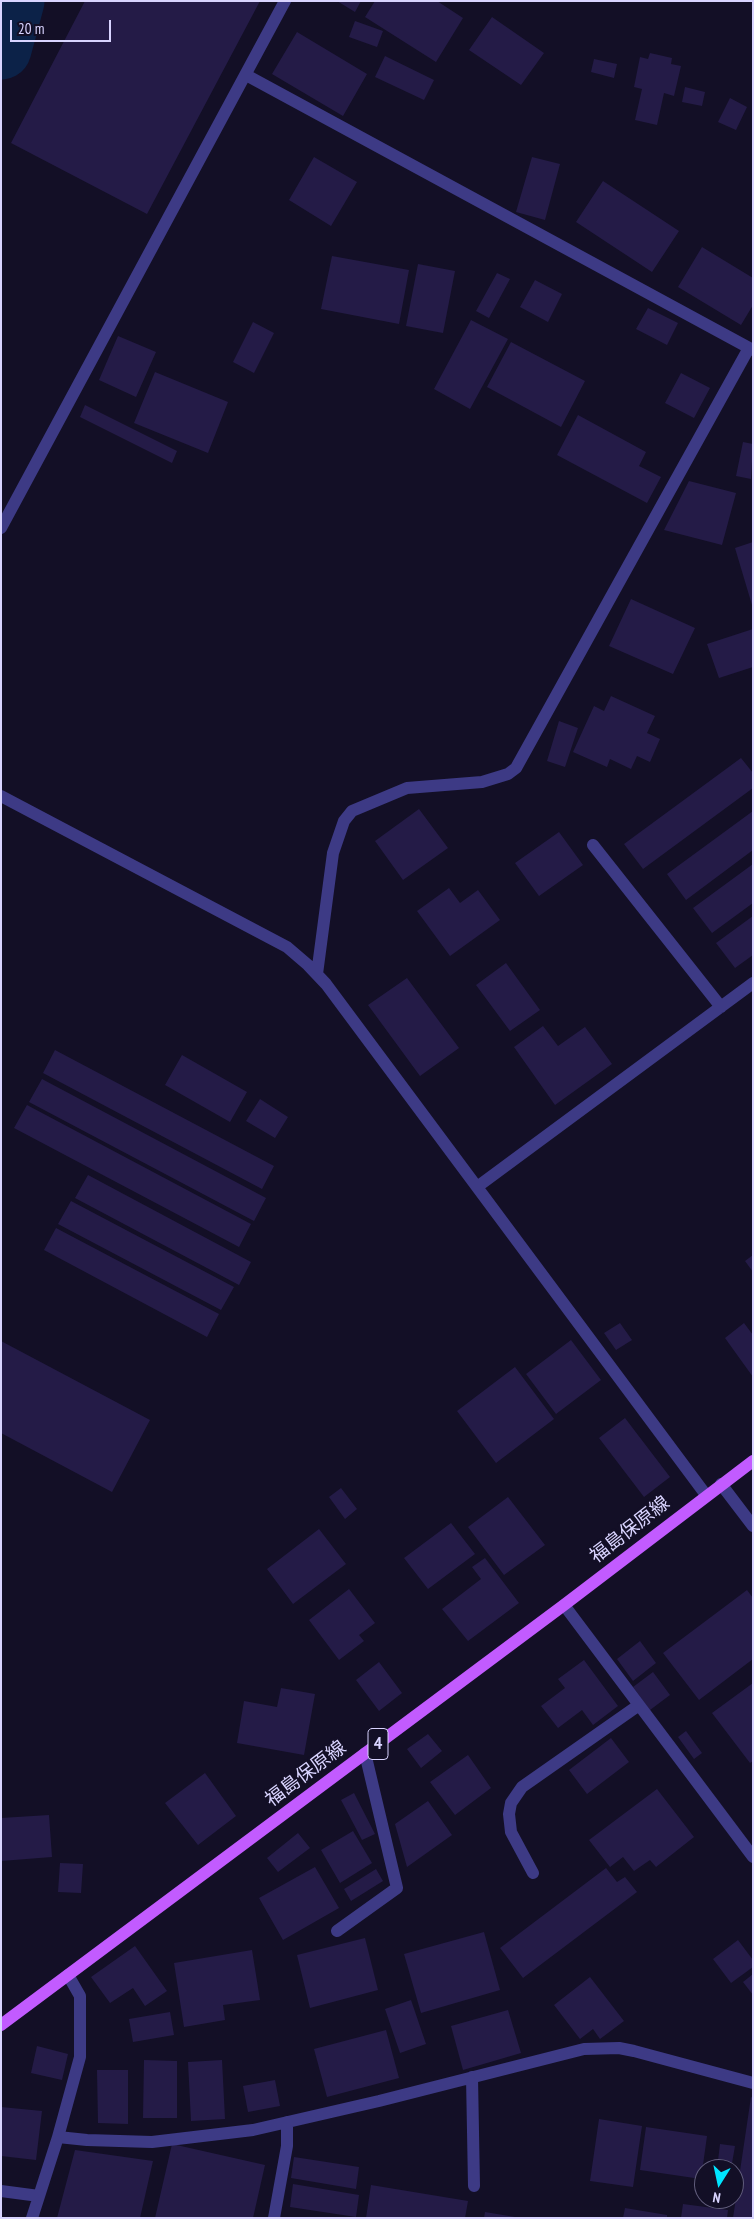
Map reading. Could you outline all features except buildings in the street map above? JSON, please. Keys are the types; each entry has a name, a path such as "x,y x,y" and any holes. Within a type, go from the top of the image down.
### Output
{"main road":[{"name":"福島保原線","path":"1,2025 564,1605 753,1461"}],"street":[{"path":"1,528 285,1"},
{"path":"246,75 751,349 516,768 508,774 482,782 407,788 352,811 344,821 333,853 317,974"},
{"path":"1,796 287,947 317,974 706,1495"},
{"path":"593,845 721,1006"},
{"path":"477,1187 753,983"},
{"path":"721,1484 753,1526"},
{"path":"564,1605 753,1857"},
{"path":"533,1872 511,1832 509,1814 511,1803 522,1788 639,1705"},
{"path":"337,1931 397,1888 366,1753"},
{"path":"32,2218 58,2137 80,2057 80,1996 68,1975"},
{"path":"58,2137 152,2142 253,2130 584,2048 634,2051 753,2083"},
{"path":"472,2077 474,2186"},
{"path":"274,2218 287,2146 287,2122"},
{"path":"1,2191 39,2196"}],"waterway":[{"path":"1,49 14,1"}]}
